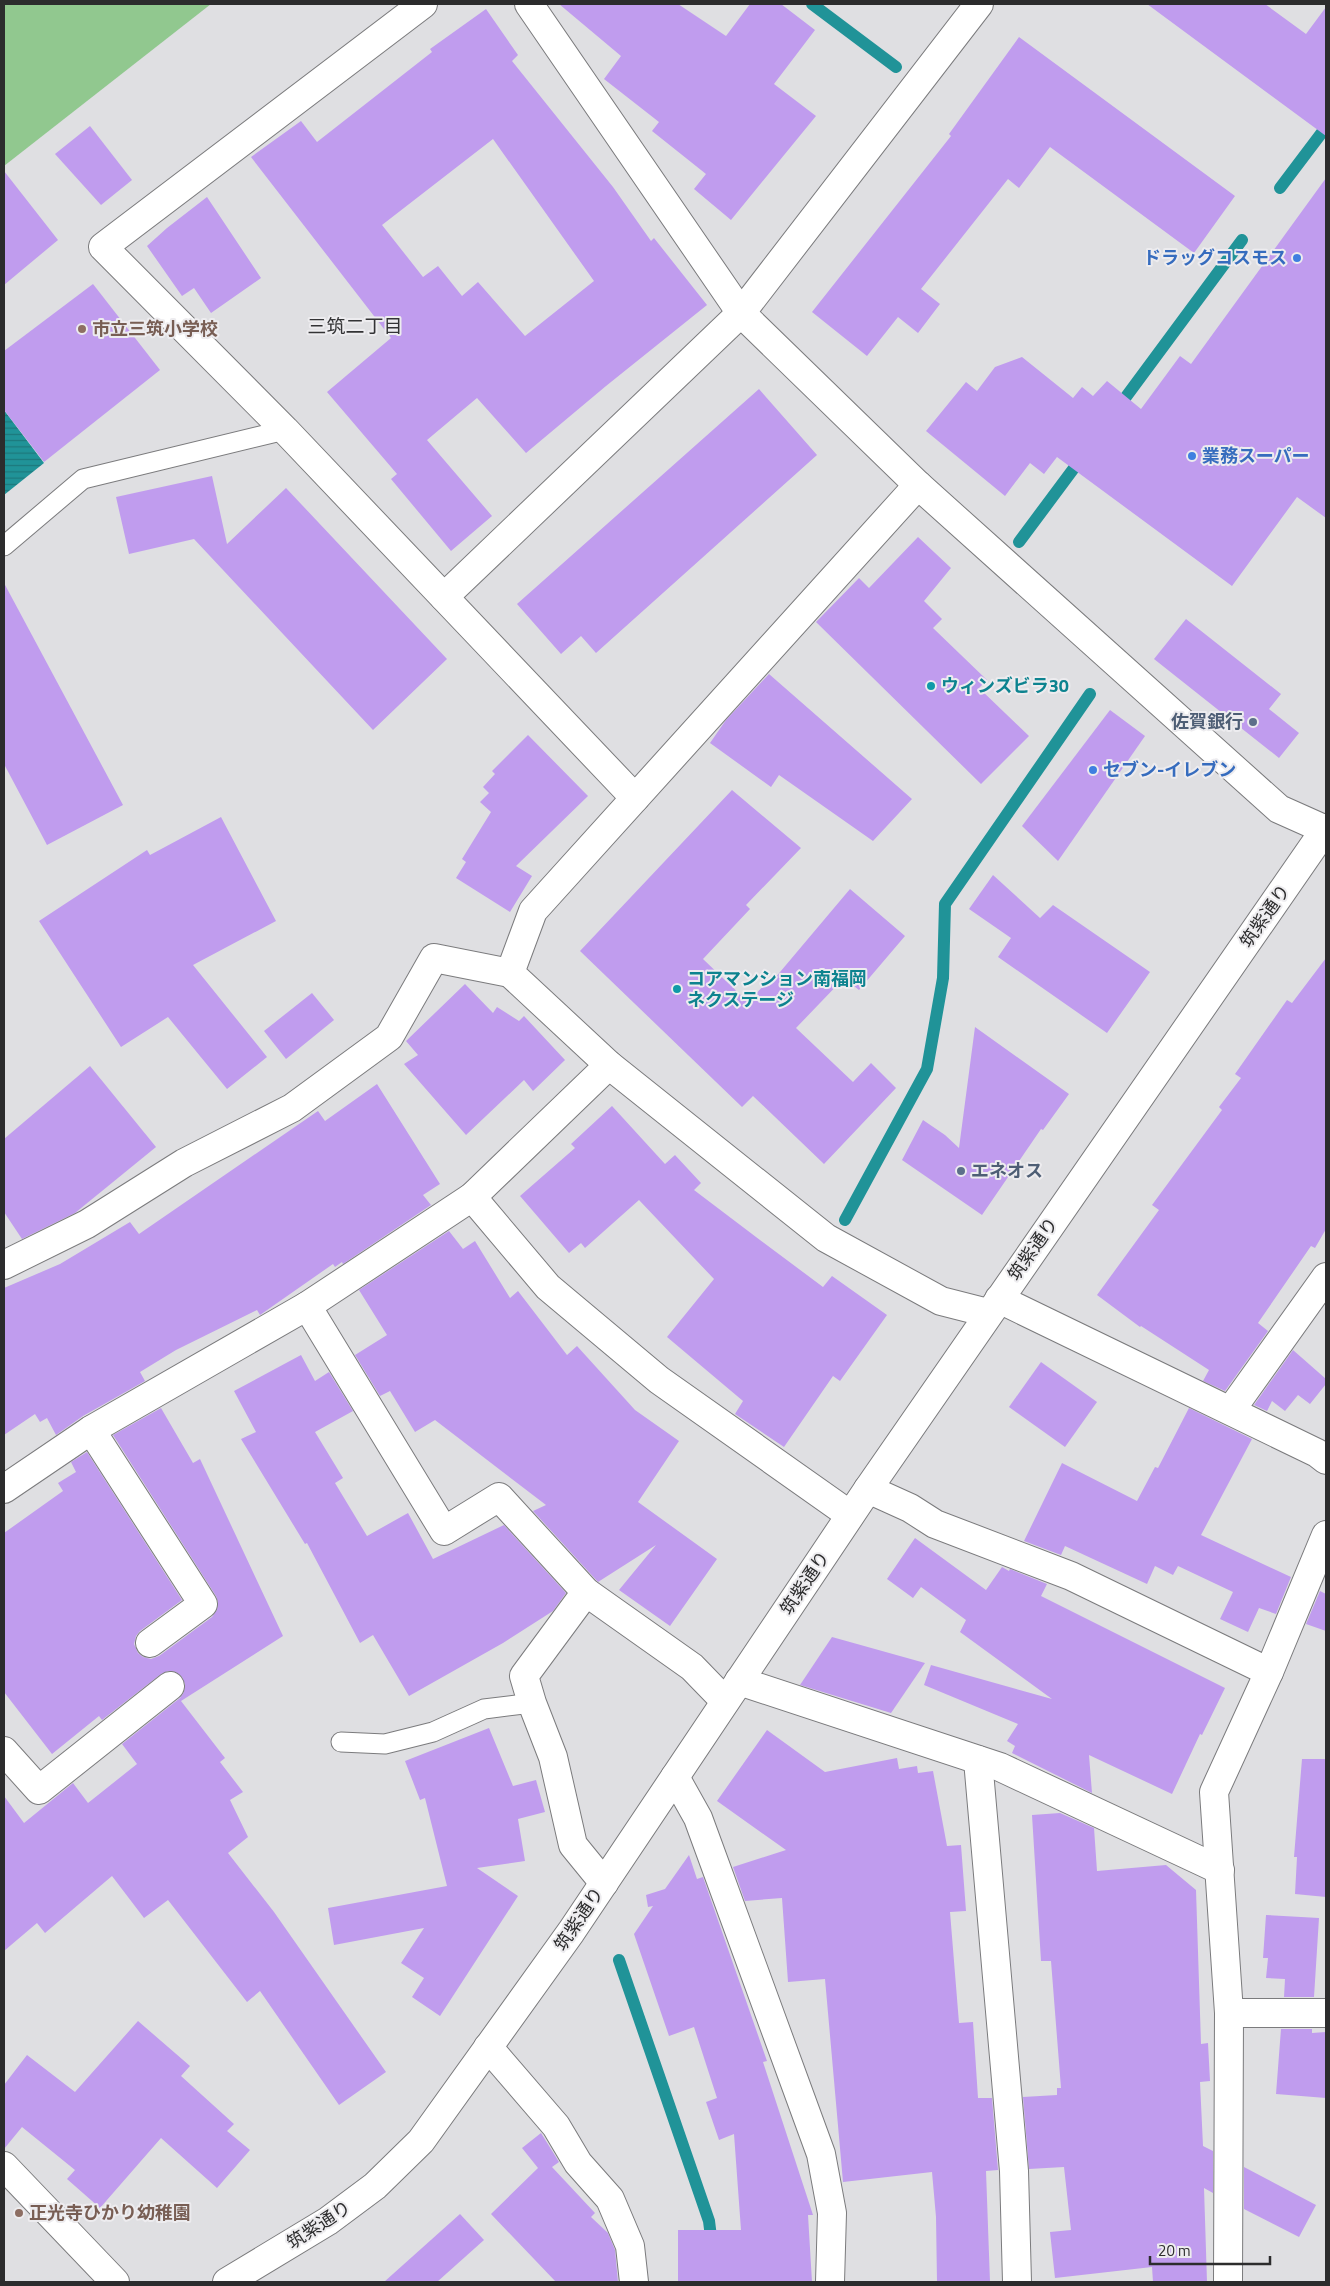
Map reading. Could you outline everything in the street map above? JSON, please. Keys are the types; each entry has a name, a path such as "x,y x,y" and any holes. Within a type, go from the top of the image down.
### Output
{"street":[{"path":"423,4 103,246 285,430 635,798"},
{"path":"529,4 741,313 918,485 1279,809 1326,829"},
{"path":"444,596 741,313 979,4"},
{"path":"510,973 533,911 918,485"},
{"name":"筑紫通り","path":"227,2282 328,2221 375,2186 421,2141 604,1883 674,1776 993,1306 1326,829"},
{"path":"4,1265 87,1224 184,1164 292,1108 389,1037 434,958 510,973 610,1065 826,1238 941,1301 993,1306 1231,1410 1323,1453"},
{"path":"4,1489 91,1430 307,1306 472,1197 610,1065"},
{"path":"472,1197 555,1293 659,1380 850,1515"},
{"path":"1231,1410 1326,1277"},
{"path":"307,1306 444,1531 499,1497 586,1592 692,1667 732,1691 1000,1767 1220,1870"},
{"path":"91,1430 204,1604 150,1643"},
{"path":"868,1489 910,1508 935,1524 1071,1576 1269,1672"},
{"path":"1228,2282 1229,2013 1214,1792 1269,1672 1326,1535"},
{"path":"586,1592 524,1676 552,1757 573,1845 604,1883"},
{"path":"4,1751 39,1790 170,1686"},
{"path":"978,1760 1014,2171 1017,2282"},
{"path":"674,1776 701,1827 821,2154 832,2214 830,2282"},
{"path":"1229,2013 1326,2013"},
{"path":"488,2047 556,2126 578,2163 610,2199 630,2246 634,2282"},
{"path":"4,2166 115,2282"}],"lane":[{"path":"4,546 83,480 285,430"},
{"path":"340,1742 386,1744 433,1732 484,1709 532,1702"}],"green space":[{"path":"4,4 211,4 4,166"}],"water":[{"path":"4,410 44,463 4,495"}],"building":[{"path":"559,4 678,4 726,36 750,4 781,4 815,30 774,84 816,116 731,220 694,189 706,174 652,131 659,122 604,79 621,56"},
{"path":"1147,4 1265,4 1306,34 1326,7 1326,136"},
{"path":"486,9 518,55 512,61 613,187 651,241 654,238 707,305 526,453 477,398 427,440 492,516 451,551 391,479 397,474 327,392 391,338 251,157 301,121 317,142 432,52 430,49","holes":["493,139 594,281 525,336 478,282 462,296 438,266 423,277 382,225"]},
{"path":"1019,37 1235,196 1194,253 1050,147 1019,188 1008,179 921,289 940,304 918,333 898,317 867,356 812,312 951,136 949,134"},
{"path":"90,126 132,180 101,205 55,154"},
{"path":"4,171 58,240 4,285"},
{"path":"1326,178 1326,518 1297,497 1232,586 1057,457 1044,474 1030,463 1005,496 926,431 966,382 977,391 995,367 1022,357 1073,398 1082,387 1093,396 1107,381 1141,409 1180,356 1191,364"},
{"path":"207,197 261,278 211,313 194,288 182,296 147,246"},
{"path":"93,284 160,370 44,462 4,410 4,351"},
{"path":"759,389 817,455 596,653 581,636 561,654 517,604"},
{"path":"212,476 227,544 286,488 447,659 373,730 194,539 129,554 116,497"},
{"name":"ウィンズビラ30","path":"918,537 951,568 924,601 942,619 933,628 987,680 979,688 1029,736 981,784 816,622 859,578 869,588"},
{"path":"4,583 123,805 47,845 4,764"},
{"path":"1186,619 1281,694 1269,709 1299,733 1279,758 1154,659"},
{"path":"769,674 912,799 873,841 779,775 771,787 710,743 726,720"},
{"path":"1110,710 1145,736 1058,861 1022,826"},
{"path":"528,735 588,796 516,866 532,876 510,912 456,878 466,862 462,859 491,812 480,802 489,793 483,787 495,774 492,771"},
{"name":"コアマンション南福岡 ネクステージ","path":"732,790 801,848 746,905 750,909 703,959 748,1002 773,976 775,978 850,889 905,936 859,990 844,978 796,1028 853,1082 871,1063 896,1088 824,1164 753,1096 742,1107 580,951"},
{"path":"221,817 276,921 193,965 267,1057 227,1089 168,1017 121,1047 39,921 147,850 150,855"},
{"path":"993,875 1040,918 1053,905 1150,972 1107,1033 998,957 1011,938 969,909"},
{"path":"1326,958 1326,1229 1315,1248 1311,1246 1258,1323 1268,1331 1225,1391 1203,1381 1209,1370 1140,1327 1097,1295 1159,1210 1152,1205 1222,1110 1219,1107 1241,1078 1235,1074 1287,1000 1292,1003"},
{"path":"465,984 493,1013 497,1007 519,1021 524,1016 565,1060 533,1091 524,1080 466,1135 404,1064 418,1055 406,1041"},
{"path":"312,993 334,1020 286,1059 264,1031"},
{"path":"975,1027 1069,1094 1043,1130 1041,1129 982,1215 902,1160 923,1120 945,1135 959,1148"},
{"path":"90,1066 156,1147 75,1213 22,1239 4,1212 4,1139"},
{"path":"377,1084 440,1184 423,1195 431,1205 343,1264 342,1262 335,1267 333,1264 260,1315 257,1310 176,1350 140,1372 145,1381 83,1416 56,1435 47,1418 40,1422 35,1414 4,1435 4,1288 60,1264 130,1222 139,1234 318,1111 325,1121"},
{"path":"612,1106 665,1164 675,1155 701,1183 694,1190 823,1287 832,1276 887,1315 840,1381 833,1376 784,1447 735,1414 743,1401 667,1337 714,1279 639,1200 585,1248 581,1243 569,1253 520,1196 575,1148 571,1144"},
{"path":"449,1231 463,1249 475,1241 510,1298 518,1291 567,1355 577,1346 635,1410 679,1441 638,1502 717,1559 670,1626 619,1590 656,1545 598,1582 533,1511 546,1505 435,1420 415,1432 390,1391 380,1396 355,1355 387,1335 359,1290"},
{"path":"1293,1350 1326,1379 1326,1384 1310,1404 1298,1395 1285,1411 1272,1401 1267,1411 1254,1405"},
{"path":"301,1355 315,1381 329,1372 353,1411 315,1432 343,1478 335,1483 367,1536 408,1513 433,1559 504,1525 566,1593 553,1611 503,1643 409,1696 373,1635 360,1643 307,1543 305,1544 241,1439 256,1432 234,1391"},
{"path":"1041,1362 1097,1402 1065,1447 1009,1407"},
{"path":"161,1408 193,1463 200,1459 283,1636 181,1701 225,1758 220,1762 243,1792 230,1800 248,1837 228,1853 274,1912 386,2072 339,2105 260,1991 247,2002 168,1900 144,1918 112,1876 45,1933 37,1923 4,1951 4,1796 24,1823 73,1783 88,1803 137,1764 122,1744 180,1698 184,1692 185,1684 182,1677 176,1672 168,1671 161,1674 102,1720 99,1716 52,1754 4,1692 4,1533 63,1491 58,1483 76,1472 71,1462 87,1452 182,1600 140,1631 136,1636 134,1644 138,1653 143,1657 151,1659 159,1656 212,1617 217,1610 218,1602 216,1596 113,1435"},
{"path":"1189,1408 1252,1439 1201,1535 1291,1577 1276,1614 1259,1608 1248,1632 1220,1619 1233,1592 1178,1566 1173,1575 1155,1566 1147,1584 1065,1546 1061,1555 1024,1541 1062,1463 1137,1501 1155,1467 1158,1468"},
{"path":"915,1538 986,1590 1002,1567 1047,1584 1041,1596 1225,1688 1202,1735 1200,1734 1172,1794 1089,1755 1092,1793 1012,1753 1015,1746 1007,1741 1018,1724 924,1685 931,1665 1052,1699 960,1632 966,1620 921,1587 913,1598 887,1579"},
{"path":"1320,1591 1326,1594 1326,1631 1306,1624"},
{"path":"832,1637 925,1663 891,1713 800,1685"},
{"path":"489,1728 513,1786 536,1780 545,1812 518,1819 525,1861 477,1868 518,1896 440,2016 412,1997 424,1978 401,1963 424,1928 334,1945 328,1908 447,1886 425,1798 420,1800 405,1761"},
{"path":"767,1730 825,1772 897,1758 899,1769 917,1766 918,1773 933,1771 947,1846 961,1845 966,1911 950,1912 959,2023 973,2022 978,2098 992,2098 998,2170 986,2171 990,2282 937,2282 936,2217 932,2172 843,2182 825,1979 788,1982 782,1898 745,1901 733,1867 786,1850 717,1801"},
{"path":"1302,1759 1326,1759 1326,1897 1295,1894 1297,1857 1294,1857"},
{"path":"1060,1813 1094,1828 1097,1871 1166,1865 1196,1890 1201,2044 1208,2043 1210,2081 1200,2082 1203,2146 1213,2151 1213,2193 1204,2188 1207,2282 1153,2282 1152,2267 1055,2278 1050,2232 1071,2230 1064,2167 1029,2169 1023,2097 1057,2095 1057,2088 1061,2088 1051,1961 1041,1961 1032,1815"},
{"path":"689,1855 697,1879 703,1877 767,2061 763,2062 813,2215 808,2215 812,2282 678,2282 678,2230 741,2230 734,2134 719,2140 706,2102 717,2098 694,2027 669,2036 634,1934 653,1906 648,1907 646,1895 665,1889"},
{"path":"1266,1915 1319,1918 1314,1997 1284,1997 1285,1979 1266,1978 1268,1958 1263,1958"},
{"path":"138,2021 190,2066 181,2076 234,2124 227,2131 250,2150 217,2188 161,2138 100,2208 67,2179 75,2170 22,2127 4,2149 4,2085 27,2055 75,2092"},
{"path":"1281,2029 1312,2029 1312,2033 1326,2032 1326,2098 1276,2094"},
{"path":"541,2133 559,2162 552,2167 595,2213 591,2217 608,2233 615,2250 618,2282 556,2282 491,2214 538,2168 522,2148"},
{"path":"1244,2167 1316,2205 1299,2237 1244,2209"},
{"path":"460,2214 484,2240 437,2282 384,2282"}],"waterway":[{"path":"812,4 896,67"},
{"path":"1280,188 1326,127"},
{"path":"1117,409 1242,240"},
{"path":"1019,542 1083,456"},
{"path":"845,1220 927,1069 943,978 945,904 1090,694"},
{"path":"619,1960 709,2221 712,2245"}],"place":[{"name":"ドラッグコスモス","path":"1297,258"},
{"name":"市立三筑小学校","path":"82,329"},
{"name":"業務スーパー","path":"1192,456"},
{"name":"ウィンズビラ30","path":"931,686"},
{"name":"佐賀銀行","path":"1253,722"},
{"name":"セブン-イレブン","path":"1093,770"},
{"name":"コアマンション南福岡 ネクステージ","path":"677,989"},
{"name":"エネオス","path":"961,1171"},
{"name":"正光寺ひかり幼稚園","path":"19,2213"}],"district":[{"name":"三筑二丁目","path":"355,326"}]}
